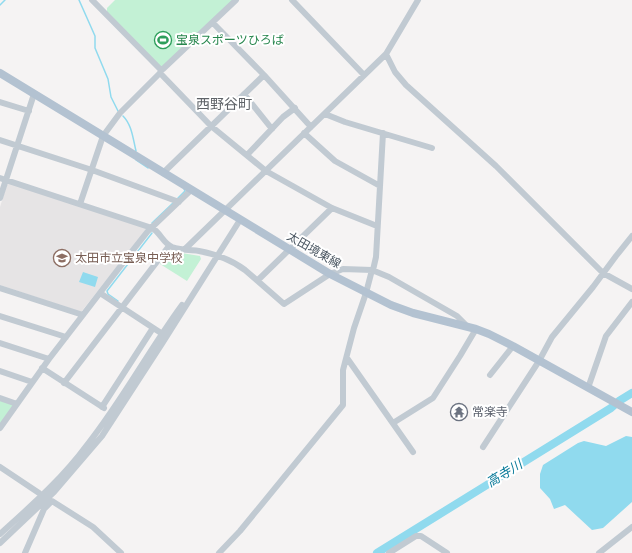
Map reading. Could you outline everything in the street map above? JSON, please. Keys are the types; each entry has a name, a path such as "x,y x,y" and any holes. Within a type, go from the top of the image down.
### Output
{"main road":[{"name":"太田境東線","path":"0,74 225,210 288,250 330,274 366,293 413,313 476,329 513,346 632,412"}],"street":[{"path":"92,0 160,70 211,126 266,171 332,208 377,226"},
{"path":"80,204 103,136 120,113 160,70 163,69 213,23 236,0"},
{"path":"292,0 364,75"},
{"path":"185,249 386,54 418,0"},
{"path":"213,23 264,75 311,127"},
{"path":"386,54 395,72 406,85 496,166 603,273 632,289"},
{"path":"163,173 264,75"},
{"path":"0,198 3,179 17,145 34,94"},
{"path":"244,94 272,129"},
{"path":"0,102 28,111"},
{"path":"247,155 284,117 295,108"},
{"path":"325,114 345,122 432,148"},
{"path":"304,133 335,161 380,186"},
{"path":"219,553 240,531 343,405 343,370 354,328 376,257 383,133"},
{"path":"0,140 92,170 179,202"},
{"path":"3,179 152,228 156,230 169,246 200,251 239,266 258,280 284,304 330,274 343,269 373,270 389,277 457,316 466,327"},
{"path":"0,427 42,368 133,250 152,228 191,190"},
{"path":"258,280 332,208"},
{"path":"0,543 54,492 102,436 240,220"},
{"path":"483,447 539,361 552,337 593,288 632,236"},
{"path":"64,383 169,246"},
{"path":"0,534 40,497 68,468 87,445 161,334 216,258"},
{"path":"0,288 83,315"},
{"path":"100,293 161,334"},
{"path":"588,388 606,336 632,302"},
{"path":"0,316 66,337"},
{"path":"102,407 153,328"},
{"path":"393,423 433,398 476,329"},
{"path":"0,343 49,359"},
{"path":"490,375 513,346"},
{"path":"346,358 413,452"},
{"path":"42,368 110,412"},
{"path":"0,371 32,382"},
{"path":"0,398 17,404"},
{"path":"0,467 39,493"},
{"path":"25,553 44,509 52,502 93,527 121,553"},
{"path":"599,553 632,527"},
{"path":"389,553 416,536 424,537 447,553"}],"shaded area":[{"name":"太田市立宝泉中学校","path":"10,183 145,227 146,230 81,312 0,285 0,207 7,185"}],"green space":[{"name":"宝泉スポーツひろば","path":"115,0 233,0 162,68 107,12 107,8"},
{"path":"169,251 200,256 201,259 187,281 160,264"},
{"path":"0,398 17,404 0,426"}],"water":[{"path":"83,272 98,277 95,287 79,282"},
{"path":"626,436 632,437 632,502 603,528 592,530 565,505 554,509 550,499 540,488 540,474 543,465 578,443 584,441 606,446"}],"waterway":[{"path":"0,5 5,0"},
{"path":"79,0 95,36 95,48 108,79 111,97 118,111"},
{"path":"123,116 130,128 136,151"},
{"path":"136,160 148,168"},
{"path":"178,198 185,191 184,189"},
{"path":"152,223 173,203"},
{"path":"118,301 108,294 107,291 152,233"},
{"name":"高寺川","path":"377,553 611,408 632,393"}],"place":[{"name":"宝泉スポーツひろば","path":"163,40"},
{"name":"太田市立宝泉中学校","path":"62,258"},
{"name":"常楽寺","path":"459,412"}],"district":[{"name":"西野谷町","path":"224,104"}]}
